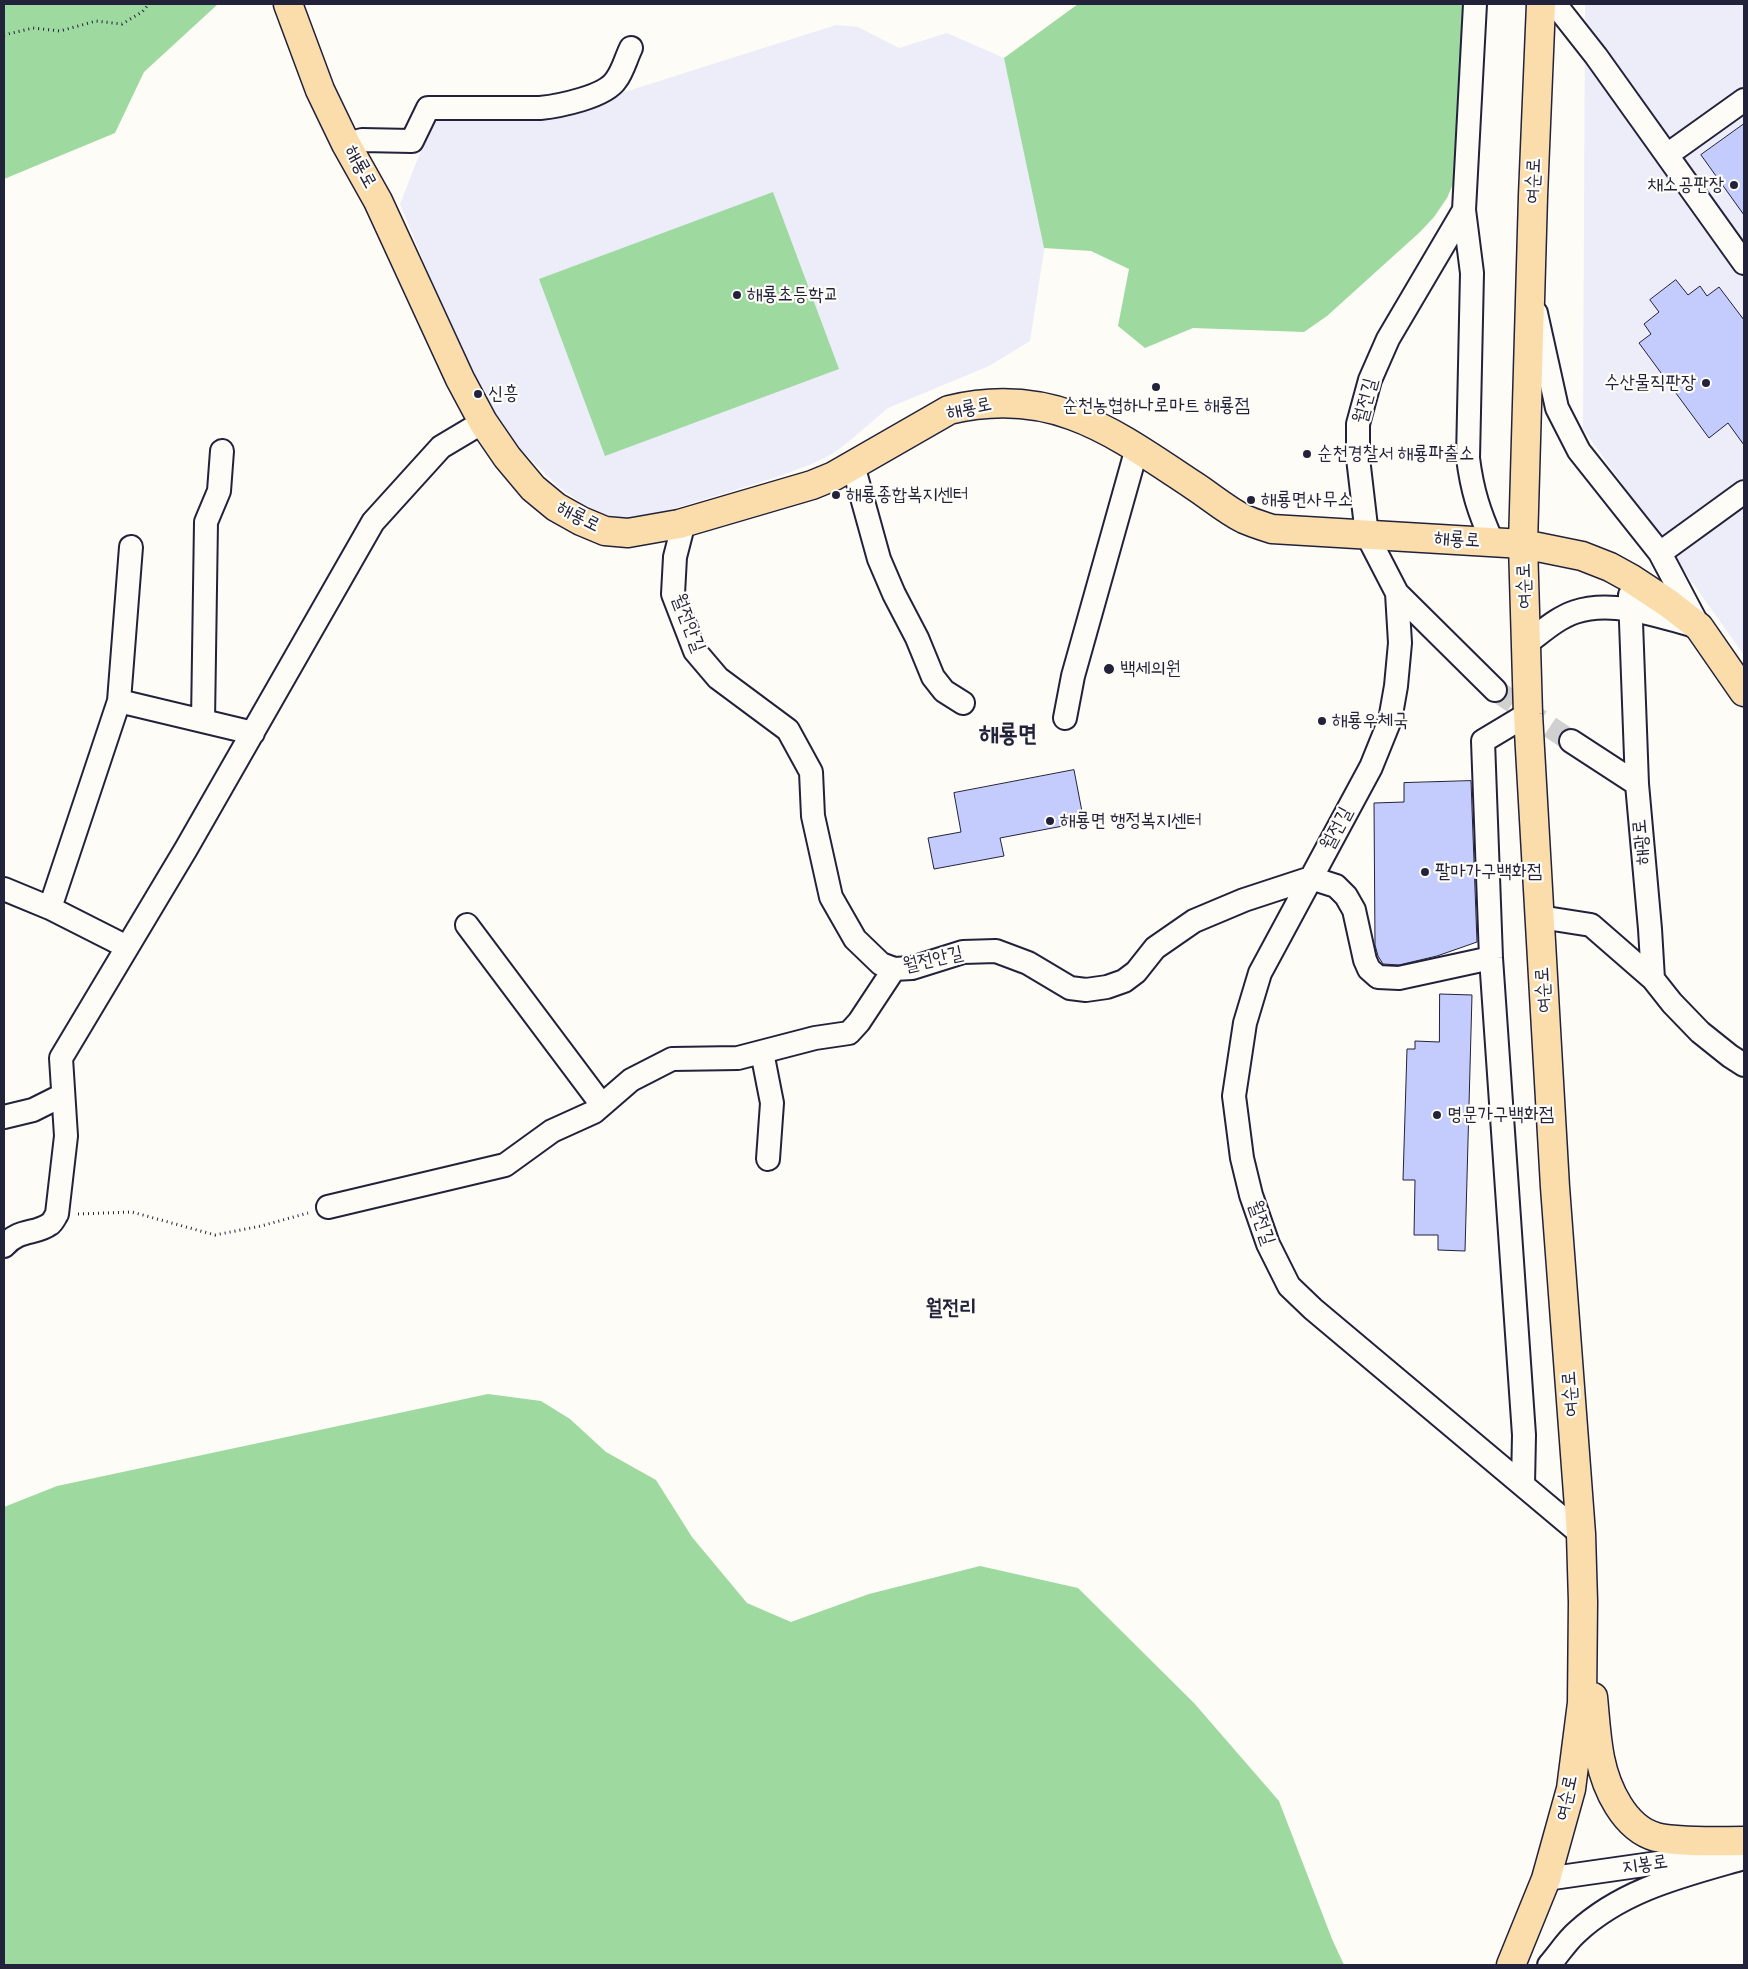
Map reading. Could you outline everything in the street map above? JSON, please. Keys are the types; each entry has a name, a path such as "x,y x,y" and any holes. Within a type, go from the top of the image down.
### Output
{"main road":[{"name":"해룡로","path":"288,4 320,90 346,144 378,201 460,379 483,422 507,457 533,488 556,508 581,521 605,531 628,533 684,522 812,485 834,476 940,414 969,405 995,402 1028,404 1072,414 1123,439 1244,519 1272,529 1523,544 1582,556 1610,567 1668,603 1699,628 1744,692"},
{"name":"여순로","path":"1511,1965 1546,1879 1571,1789 1582,1703 1583,1602 1581,1534 1555,1188 1528,714 1523,544 1533,196 1541,4"},
{"path":"1583,1602 1600,1758 1607,1782 1617,1803 1633,1823 1643,1831 1656,1836 1671,1839 1744,1841"}],"street":[{"name":"월전길","path":"1475,4 1464,210 1388,338 1370,380 1358,424 1358,458 1367,535 1396,593 1400,643 1396,686 1390,720 1371,766 1260,973 1245,1023 1234,1096 1242,1158 1251,1195 1268,1244 1289,1286 1581,1534"},
{"path":"1555,4 1596,56 1744,263"},
{"path":"346,144 362,140 412,141 428,108 540,108 558,106 607,89 616,80 631,48"},
{"path":"1667,155 1744,100"},
{"path":"1464,210 1472,273 1468,458 1472,486 1480,514 1492,541"},
{"path":"1531,294 1557,408 1579,451 1660,553 1699,628"},
{"path":"4,1246 10,1238 50,1224 57,1214 66,1136 61,1058 186,849 373,522 441,447 483,422"},
{"path":"1065,718 1072,676 1137,448"},
{"path":"203,721 206,522 219,491 222,451"},
{"path":"853,465 879,559 894,594 917,638 933,677 944,691 963,704"},
{"path":"1660,553 1744,492"},
{"name":"월전안길","path":"684,522 675,557 674,594 695,651 718,678 788,730 811,772 813,816 831,897 855,940 882,964 894,969 912,968 964,952 996,951 1028,963 1070,988 1086,990 1107,987 1124,981 1136,972 1155,948 1194,921 1244,900 1311,878"},
{"path":"50,908 119,702 131,547"},
{"name":"해광로","path":"1630,578 1629,610 1637,784 1653,979"},
{"path":"1396,593 1495,690"},
{"path":"1527,643 1553,624 1576,612 1593,608 1629,610 1699,628"},
{"path":"119,702 253,733"},
{"path":"1523,1485 1524,1435 1491,958 1483,741 1528,714"},
{"path":"1571,740 1637,784"},
{"path":"1311,878 1336,886 1346,896 1354,910 1365,960 1369,969 1378,977 1399,978 1491,958"},
{"path":"4,889 50,908 127,947"},
{"path":"1540,917 1590,925 1653,979 1672,1003 1700,1032 1744,1066"},
{"path":"467,925 602,1105"},
{"path":"328,1207 505,1166 552,1131 594,1112 631,1080 672,1058 738,1058 815,1038 849,1033 859,1022 894,969"},
{"path":"762,1052 772,1103 768,1159"},
{"path":"4,1117 33,1110 63,1095"},
{"name":"지봉로","path":"1546,1879 1744,1850"},
{"path":"1549,1965 1575,1933 1595,1917 1618,1903 1647,1888 1744,1858"}],"path":[{"path":"4,35 33,28 60,30 96,21 122,24 142,12 149,4"},
{"path":"57,1214 132,1212 215,1235 261,1226 328,1207"}],"shaded area":[{"path":"1585,4 1744,4 1744,655 1583,429"},
{"name":"해룡초등학교","path":"836,25 858,27 899,48 947,33 1004,58 1046,238 1030,341 989,366 888,408 847,443 832,454 812,464 771,479 646,517 633,519 592,511 559,487 513,442 496,418 461,352 400,204 435,115 549,116"}],"green space":[{"path":"4,4 218,4 144,72 115,133 4,179"},
{"path":"1078,4 1464,4 1456,165 1453,184 1447,198 1434,217 1420,232 1327,316 1304,332 1193,328 1145,348 1118,326 1129,269 1091,251 1044,248 1004,58"},
{"path":"773,192 839,369 605,456 539,279"},
{"path":"488,1394 541,1401 570,1419 606,1452 656,1480 692,1537 747,1603 791,1622 869,1594 980,1566 1078,1588 1194,1703 1279,1801 1332,1939 1344,1965 4,1965 4,1507 57,1486"}],"building":[{"name":"채소공판장","path":"1744,124 1744,215 1701,155"},
{"name":"수산물직판장","path":"1676,280 1688,295 1700,286 1707,296 1719,287 1744,320 1744,445 1728,423 1709,438 1639,343 1651,334 1644,324 1659,312 1650,300"},
{"name":"해룡면 행정복지센터","path":"1074,770 1084,822 1000,838 1004,856 934,869 928,838 961,832 954,793"},
{"name":"팔마가구백화점","path":"1471,781 1477,942 1437,956 1399,965 1383,964 1378,956 1375,945 1374,803 1404,802 1404,783"},
{"name":"명문가구백화점","path":"1440,994 1472,995 1465,1251 1438,1250 1438,1235 1414,1235 1415,1180 1403,1180 1407,1049 1415,1049 1415,1041 1439,1042"}],"tunnel":[{"path":"1495,690 1571,741"}],"place":[{"name":"채소공판장","path":"1734,185"},
{"name":"해룡초등학교","path":"737,295"},
{"name":"수산물직판장","path":"1706,383"},
{"name":"순천농협하나로마트 해룡점","path":"1156,387"},
{"name":"신흥","path":"478,394"},
{"name":"순천경찰서 해룡파출소","path":"1307,454"},
{"name":"해룡종합복지센터","path":"836,495"},
{"name":"해룡면사무소","path":"1251,500"},
{"name":"백세의원","path":"1109,669"},
{"name":"해룡우체국","path":"1322,721"},
{"name":"해룡면 행정복지센터","path":"1050,821"},
{"name":"팔마가구백화점","path":"1425,872"},
{"name":"명문가구백화점","path":"1437,1115"}],"district":[{"name":"해룡면","path":"1008,735"},
{"name":"월전리","path":"951,1309"}]}
